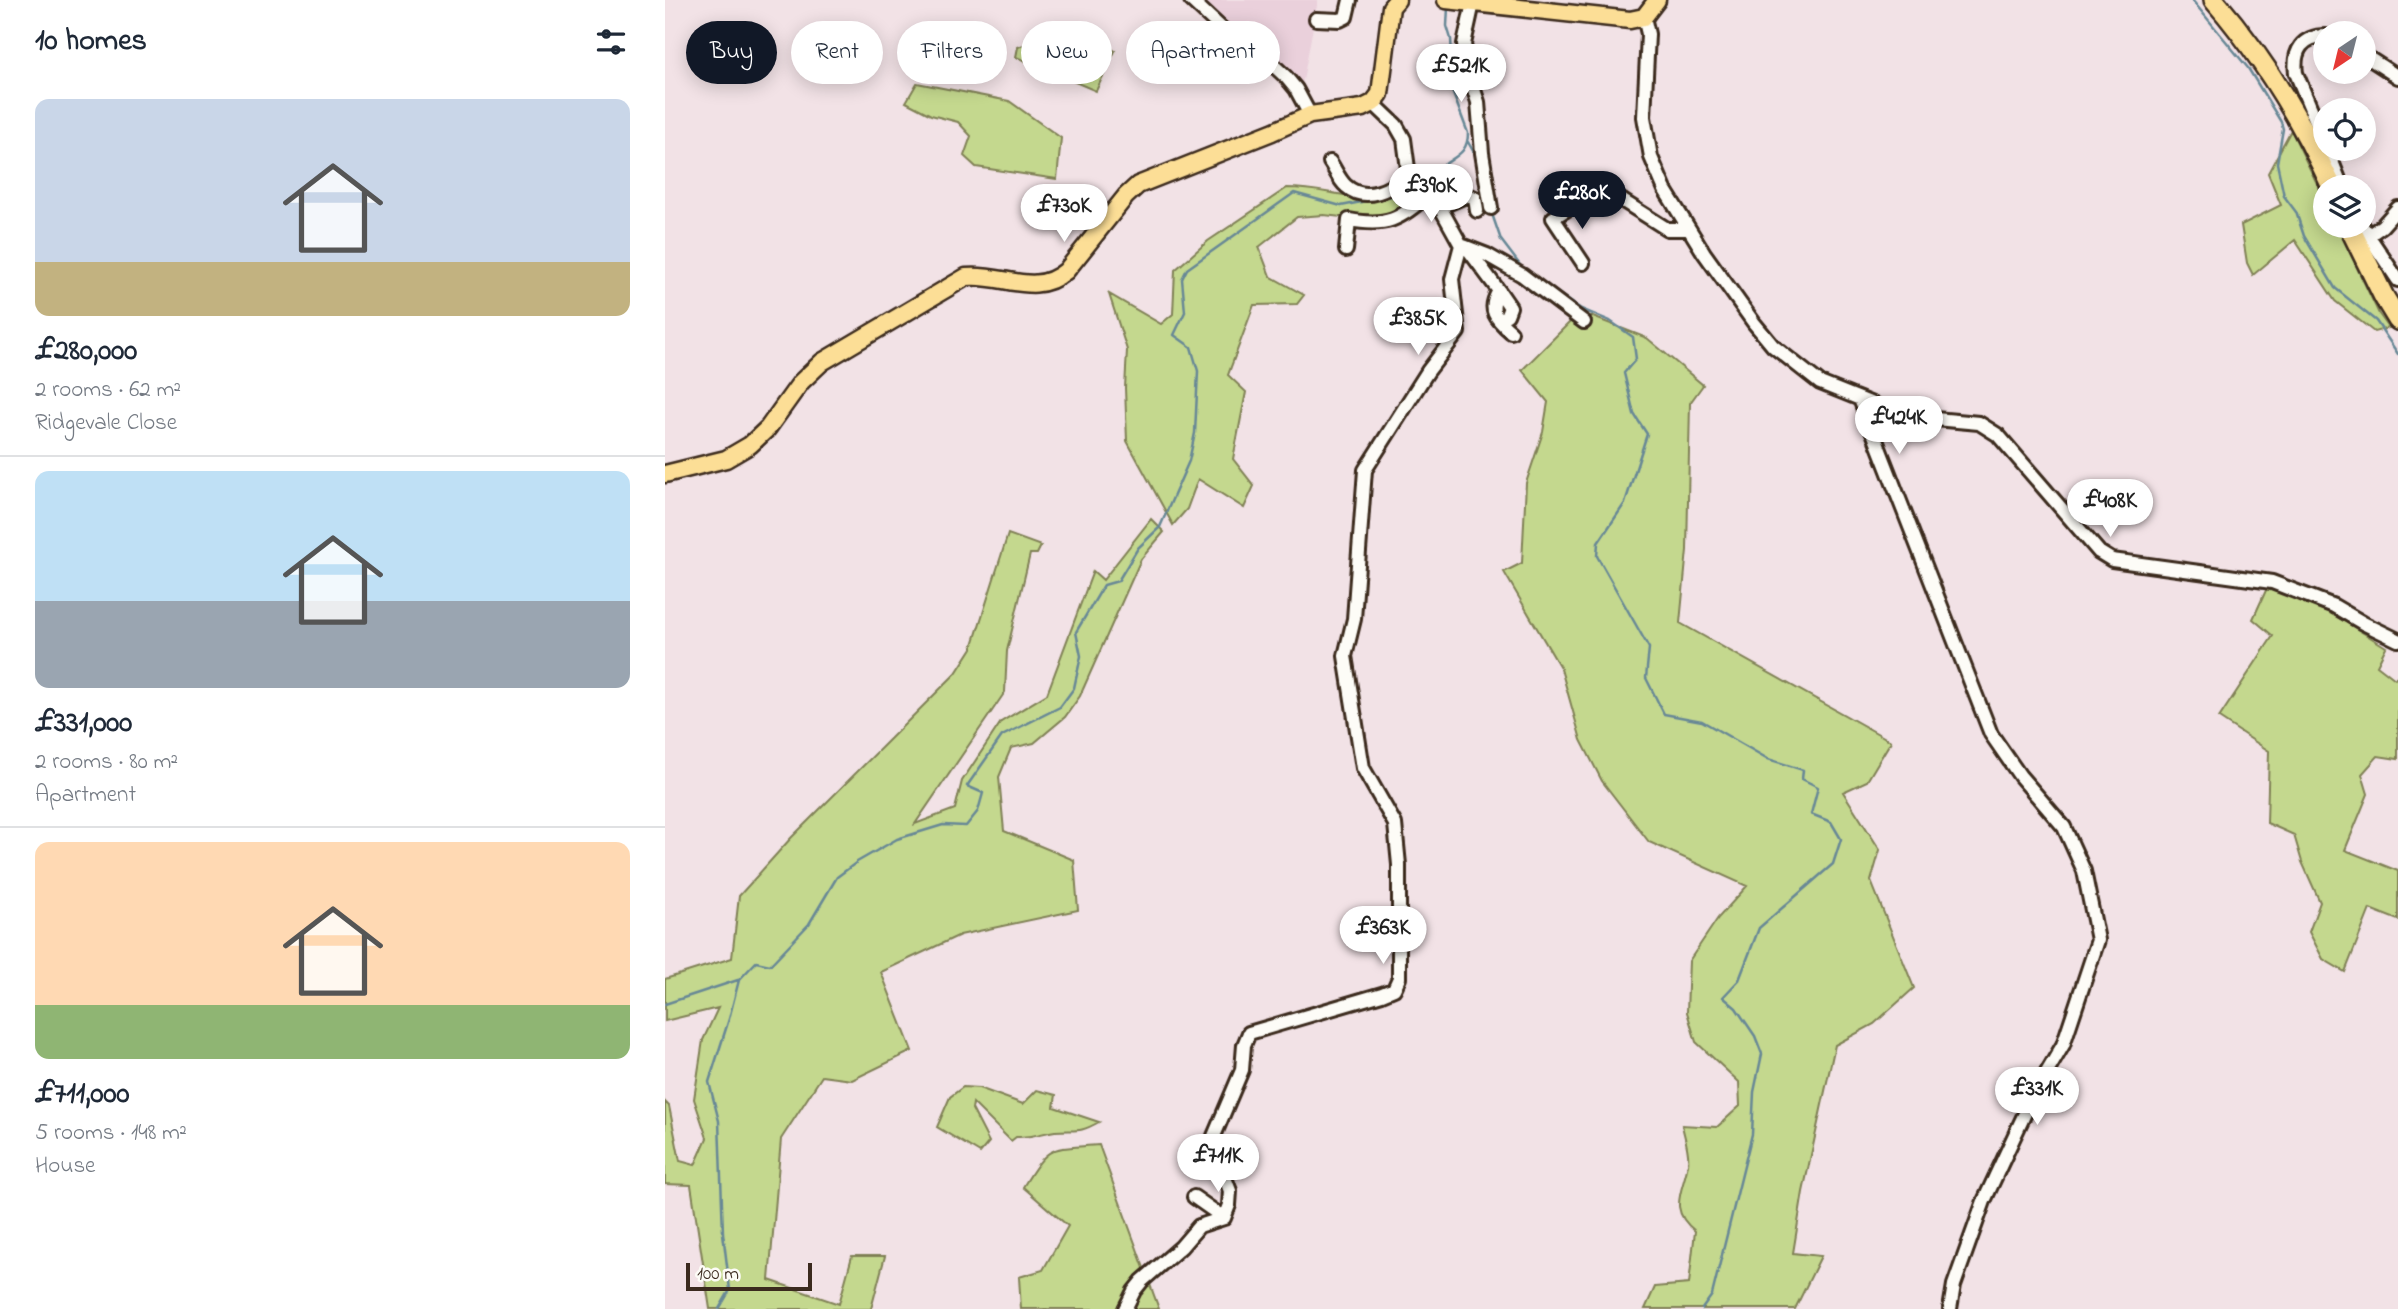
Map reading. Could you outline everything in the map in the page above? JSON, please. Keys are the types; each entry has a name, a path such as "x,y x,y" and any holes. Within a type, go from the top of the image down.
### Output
{"highway":[{"path":"2214,0 2241,32 2281,89 2326,175"},
{"path":"2355,238 2398,320"}],"main road":[{"path":"665,474 726,459 751,445 768,428 801,382 822,362 966,277 1031,284 1047,284 1056,279 1066,271 1126,195 1138,185 1310,115 1363,108 1373,103 1380,94 1391,7 1395,0"},
{"path":"1459,2 1496,3 1630,20 1644,17 1657,0"}],"street":[{"path":"1191,0 1235,41 1272,64 1286,77 1310,115"},
{"path":"1316,19 1340,20 1346,17 1350,0"},
{"path":"1459,2 1470,78 1478,102 1482,153 1491,208"},
{"path":"1644,17 1648,34 1644,117 1651,157 1665,190 1688,229 1773,346 1820,383 1902,416 1979,423 1998,435 2099,552 2112,560 2272,582 2334,606 2398,640"},
{"path":"2313,38 2301,45 2294,61 2296,73 2313,115"},
{"path":"2377,63 2398,77"},
{"path":"1373,103 1396,125 1405,139 1411,178 1440,207 1464,246 1499,291 1510,307 1507,315"},
{"path":"1330,162 1345,185 1357,193 1377,194 1411,178"},
{"path":"1346,250 1349,220 1387,222 1406,214 1425,192"},
{"path":"1583,263 1553,218 1585,198 1605,194 1623,201 1667,229 1688,229"},
{"path":"1440,207 1468,195 1475,198 1477,211"},
{"path":"2376,228 2382,226 2398,208"},
{"path":"2370,238 2398,280"},
{"path":"1464,246 1487,255 1522,275 1584,322"},
{"path":"1224,1218 1230,1191 1219,1161 1214,1136 1242,1070 1244,1045 1249,1033 1382,995 1394,989 1399,978 1399,864 1395,824 1363,768 1345,656 1354,618 1365,470 1428,371 1458,332 1453,279 1464,246"},
{"path":"1499,291 1492,311 1495,318 1511,332"},
{"path":"1860,399 1991,734 2020,776 2064,827 2084,871 2098,940 2063,1045 2033,1096 1984,1201 1954,1285 1950,1309"},
{"path":"1194,1197 1224,1218"},
{"path":"1125,1309 1133,1291 1181,1247 1199,1226 1224,1218"}],"shaded area":[{"path":"1198,0 1318,0 1302,86 1280,66 1280,21 1219,21"}],"green space":[{"path":"1021,46 1021,59 1016,57 1018,47"},
{"path":"916,84 1009,101 1061,138 1057,179 976,167 964,156 971,136 958,122 931,115 906,102"},
{"path":"1080,84 1099,84 1096,91"},
{"path":"2291,130 2313,175 2313,238 2343,238 2379,314 2389,328 2374,332 2335,301 2295,240 2253,275 2247,263 2241,225 2281,205 2268,173"},
{"path":"1409,187 1418,198 1392,213 1368,220 1324,215 1297,217 1259,247 1270,276 1304,295 1297,304 1254,305 1228,375 1246,392 1233,459 1254,486 1244,508 1198,479 1187,509 1173,525 1127,441 1127,350 1109,294 1161,324 1173,314 1175,270 1208,241 1287,188 1361,197 1391,193"},
{"path":"1580,312 1647,338 1703,385 1690,403 1687,550 1680,623 1891,741 1867,781 1843,792 1880,850 1871,881 1914,988 1874,1024 1835,1045 1803,1192 1793,1253 1821,1256 1795,1309 1645,1309 1655,1287 1689,1284 1695,1231 1686,1223 1679,1208 1688,1159 1682,1125 1717,1127 1740,1106 1739,1082 1696,1042 1687,1012 1689,961 1718,918 1747,886 1649,842 1602,781 1581,740 1561,669 1504,572 1522,563 1526,483 1543,432 1548,402 1522,370"},
{"path":"1151,519 1164,532 1141,559 1080,696 1065,717 1034,743 1011,748 999,777 1004,831 1074,860 1078,910 960,935 881,972 912,1051 852,1080 822,1076 781,1139 769,1280 839,1304 852,1256 885,1256 871,1309 710,1309 691,1185 665,1184 665,1102 669,1106 680,1161 695,1165 707,1138 694,1099 703,1040 718,1008 665,1021 665,979 732,958 739,896 791,838 956,673 972,648 1008,534 1041,546 1037,554 1030,554 1007,651 1005,692 915,824 955,809 962,781 1001,722 1047,694 1093,571 1103,580"},
{"path":"2267,588 2326,610 2386,647 2377,665 2395,679 2398,676 2398,759 2378,756 2362,774 2368,794 2345,850 2398,871 2398,920 2370,909 2345,972 2323,959 2309,932 2320,902 2302,862 2294,835 2267,823 2269,751 2219,718 2273,636 2253,619"},
{"path":"963,1087 979,1088 1023,1104 1037,1090 1056,1095 1054,1107 1099,1122 1081,1130 1016,1137 1011,1141 973,1103 972,1109 989,1142 980,1153 937,1127 950,1097"},
{"path":"1099,1145 1159,1309 1021,1309 1019,1277 1043,1270 1068,1226 1023,1187 1039,1162 1053,1151"}],"waterway":[{"path":"2192,0 2248,68 2281,122 2283,129 2277,163 2284,196 2296,212 2304,236 2335,288 2376,321 2398,354"},
{"path":"1423,183 1460,154 1466,146 1468,133 1446,75 1452,56 1447,26 1448,7"},
{"path":"1468,142 1477,158"},
{"path":"719,1309 730,1290 723,1233 719,1121 709,1082 739,980 756,962 770,965 809,924 837,877 857,862 897,839 943,825 966,826 978,811 983,793 967,786 1002,736 1060,707 1074,688 1081,656 1076,632 1104,585 1118,581 1138,548 1160,527 1189,461 1195,433 1198,371 1191,347 1174,335 1185,312 1182,279 1187,269 1294,193 1341,206 1402,194 1414,187"},
{"path":"1491,211 1501,240 1523,269"},
{"path":"1531,274 1581,309 1610,321 1633,337 1636,359 1624,373 1634,414 1647,434 1625,503 1598,543 1597,556 1649,648 1646,678 1664,714 1702,721 1768,759 1803,770 1802,779 1818,787 1811,814 1831,822 1841,839 1833,864 1759,928 1739,980 1723,997 1736,1008 1755,1036 1762,1054 1754,1092 1752,1134 1712,1295 1702,1309"},
{"path":"665,1004 738,980"}]}
